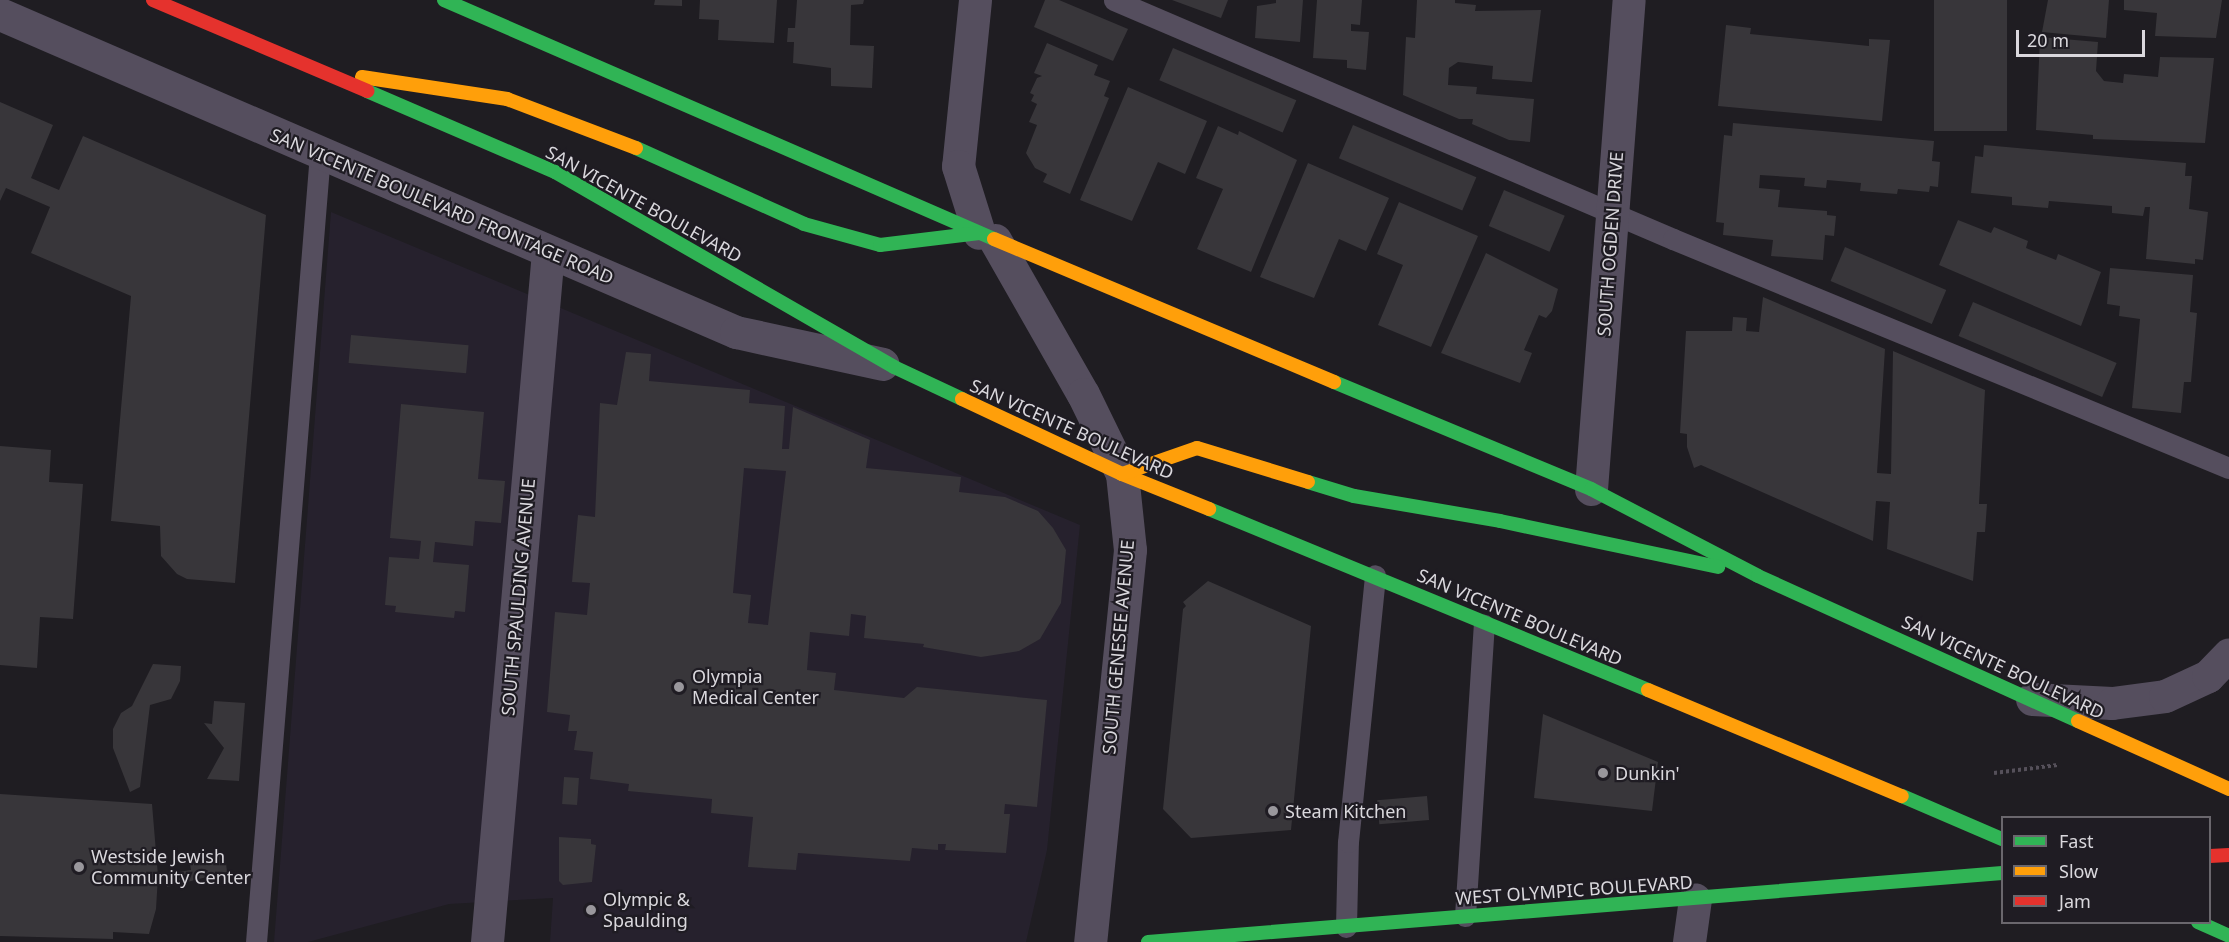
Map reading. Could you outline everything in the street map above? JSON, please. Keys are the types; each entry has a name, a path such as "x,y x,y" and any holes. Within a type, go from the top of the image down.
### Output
{"main road":[{"name":"SAN VICENTE BOULEVARD","path":"153,0 555,172 894,367 1122,474 1375,575 1484,625 1761,734 2001,838"},
{"name":"SAN VICENTE BOULEVARD","path":"444,0 987,237 1591,489 1758,576 2229,789"},
{"path":"316,70 507,99 626,144 804,224 880,245 987,237"},
{"path":"1122,474 1197,448 1354,496 1500,520 1758,576"},
{"path":"2211,856 2229,855"},
{"name":"WEST OLYMPIC BOULEVARD","path":"1148,942 2001,873"},
{"path":"2202,924 2229,936"}],"street":[{"name":"SOUTH GENESEE AVENUE","path":"975,0 958,166 987,237 1078,384 1122,474 1130,550 1090,942"},
{"name":"SOUTH OGDEN DRIVE","path":"1591,489 1629,0"},
{"name":"SAN VICENTE BOULEVARD FRONTAGE ROAD","path":"0,14 736,332 894,367"},
{"name":"SOUTH SPAULDING AVENUE","path":"487,942 548,252"},
{"path":"2032,699 2112,703 2165,696 2208,676 2229,654"},
{"path":"1689,942 1695,899"}],"lane":[{"path":"1114,0 1613,213 2229,468"},
{"path":"256,942 320,153"},
{"path":"1346,927 1348,842 1375,575"},
{"path":"1465,916 1484,625"}],"path":[{"path":"1994,773 2058,765"}],"shaded area":[{"name":"Olympia Medical Center","path":"331,212 1080,525 1047,850 1026,942 550,942 553,898 449,904 308,942 274,942"}],"building":[{"path":"655,0 682,0 682,6 654,5"},
{"path":"700,0 777,0 774,43 718,40 719,20 699,19"},
{"path":"797,0 864,0 863,4 851,5 850,45 874,46 872,88 831,86 831,68 793,63 794,42 787,42 788,28 795,28"},
{"path":"1045,0 1059,0 1128,29 1113,61 1034,27"},
{"path":"1172,0 1228,0 1221,18"},
{"path":"1276,0 1303,0 1300,42 1255,38 1257,6 1276,3"},
{"path":"1317,0 1362,0 1360,25 1351,24 1351,31 1369,32 1366,70 1347,68 1347,60 1313,58"},
{"path":"1417,0 1455,0 1455,3 1476,5 1475,11 1541,10 1532,82 1492,79 1493,66 1458,62 1449,68 1448,85 1477,87 1476,94 1534,99 1530,142 1509,140 1472,124 1473,119 1459,119 1403,95 1406,37 1415,38"},
{"path":"1934,0 2007,0 2007,131 1934,131"},
{"path":"2048,0 2109,0 2106,38 2042,32"},
{"path":"2124,0 2222,0 2216,38 2155,36 2157,13 2124,10"},
{"path":"1726,25 1751,28 1750,34 1869,46 1869,39 1890,40 1882,121 1718,106"},
{"path":"2040,37 2098,42 2096,71 2104,81 2123,83 2124,74 2158,77 2160,57 2214,58 2205,143 2093,139 2093,135 2036,130"},
{"path":"1047,43 1098,65 1094,75 1110,81 1104,96 1109,98 1070,194 1043,182 1047,174 1035,168 1026,153 1037,125 1029,122 1037,104 1031,101 1034,95 1030,93 1037,78 1042,76 1034,73"},
{"path":"1173,48 1296,100 1283,133 1159,80"},
{"path":"1128,87 1207,121 1185,174 1158,162 1132,221 1080,200"},
{"path":"0,102 53,125 31,178 59,190 83,136 266,215 235,583 187,579 177,574 161,556 160,526 111,521 131,296 31,253 50,207 6,188 0,201"},
{"path":"1733,123 1934,141 1932,161 1940,162 1938,187 1930,186 1929,192 1898,189 1897,194 1860,191 1861,183 1827,180 1826,188 1804,186 1805,178 1760,175 1759,188 1780,190 1778,207 1827,211 1827,215 1836,216 1834,236 1825,235 1823,260 1771,256 1773,240 1723,235 1724,223 1716,222 1724,135 1732,136"},
{"path":"1353,125 1476,177 1462,210 1339,158"},
{"path":"1218,126 1238,135 1239,131 1297,160 1251,272 1197,249 1223,189 1196,178"},
{"path":"1984,145 2186,163 2185,176 2192,176 2189,209 2208,212 2203,260 2195,259 2195,264 2146,259 2150,207 2145,207 2143,216 2112,213 2112,206 2049,201 2048,208 2012,205 2012,197 1971,193 1975,156 1983,157"},
{"path":"1308,163 1389,198 1366,251 1339,239 1314,298 1260,277"},
{"path":"1504,190 1565,216 1550,252 1489,226"},
{"path":"1399,202 1478,236 1431,347 1378,325 1403,265 1377,254"},
{"path":"1958,220 1991,233 1994,227 2028,241 2026,248 2056,260 2058,254 2101,272 2081,326 1939,265"},
{"path":"1845,247 1946,290 1932,324 1831,281"},
{"path":"1486,253 1558,289 1552,311 1546,318 1539,315 1524,350 1532,353 1520,383 1441,353"},
{"path":"2110,268 2193,275 2190,312 2197,313 2191,382 2184,382 2181,413 2132,408 2140,319 2119,316 2120,306 2107,304"},
{"path":"1763,297 1885,349 1877,473 1891,474 1893,351 1985,390 1979,504 1987,504 1985,532 1977,532 1973,581 1887,549 1890,502 1876,501 1873,541 1701,465 1694,468 1687,447 1687,434 1680,433 1686,331 1732,331 1733,317 1747,318 1746,331 1759,332"},
{"path":"1973,302 2117,363 2102,397 1959,336"},
{"path":"351,335 469,345 466,373 349,363"},
{"path":"626,352 651,354 649,381 750,390 749,403 785,406 782,449 789,449 793,407 870,440 866,468 961,477 959,492 1005,497 1038,511 1053,528 1066,550 1061,603 1040,639 1019,651 981,657 923,647 924,644 864,638 866,616 851,614 849,636 810,632 807,670 836,673 834,690 904,698 917,687 1047,700 1037,807 1005,804 1004,814 1010,814 1006,853 945,850 946,844 938,844 938,850 912,848 910,861 798,853 796,870 748,867 753,817 711,813 712,799 628,791 629,784 590,779 593,752 574,750 577,731 568,731 570,715 547,712 555,612 587,615 590,583 572,582 578,515 595,517 600,403 617,405","holes":["744,468 786,471 768,625 748,623 751,595 733,593"]},
{"path":"401,404 484,412 478,479 505,481 501,523 475,521 473,546 435,542 433,562 469,565 465,612 455,611 454,618 395,612 396,606 385,605 389,557 419,559 421,541 390,538"},
{"path":"0,446 51,450 49,482 83,484 73,619 40,617 37,668 0,665"},
{"path":"1208,581 1311,626 1291,830 1191,838 1163,809 1183,609 1186,606 1183,602"},
{"path":"153,664 181,666 180,681 171,699 150,705 140,787 130,792 113,748 113,729 121,713 132,706"},
{"path":"214,701 245,703 239,781 207,779 224,748 204,723 212,724"},
{"path":"1543,714 1658,762 1652,811 1534,798"},
{"path":"564,777 579,778 577,805 562,804"},
{"name":"Westside Jewish Community Center","path":"0,794 152,804 158,876 156,909 149,934 113,932 113,939 0,936"},
{"path":"1427,796 1429,820 1379,824 1377,800"},
{"path":"559,837 591,839 591,844 596,845 592,882 563,885 559,881"},
{"path":"225,854 227,872 167,887 165,874 191,870 190,864"}],"traffic: fast":[{"path":"444,0 994,239"},
{"path":"367,91 555,172 894,367 962,399"},
{"path":"636,148 804,224 880,245 979,233"},
{"path":"1334,382 1591,489 1758,576 2078,721"},
{"path":"1308,482 1354,496 1500,521 1718,567"},
{"path":"1209,509 1648,690"},
{"path":"1902,796 2001,839"},
{"path":"1148,942 2001,873"},
{"path":"2202,924 2229,936"}],"traffic: slow":[{"path":"362,77 507,99 636,148"},
{"path":"994,239 1334,382"},
{"path":"962,399 1122,474 1209,509"},
{"path":"1122,474 1197,448 1308,482"},
{"path":"1648,690 1902,796"},
{"path":"2078,721 2229,789"}],"traffic: jam":[{"path":"153,0 367,91"},
{"path":"2211,856 2229,855"}],"place":[{"name":"Olympia Medical Center","path":"679,687"},
{"name":"Dunkin'","path":"1603,773"},
{"name":"Steam Kitchen","path":"1273,811"},
{"name":"Westside Jewish Community Center","path":"79,867"},
{"name":"Olympic & Spaulding","path":"591,910"}]}
